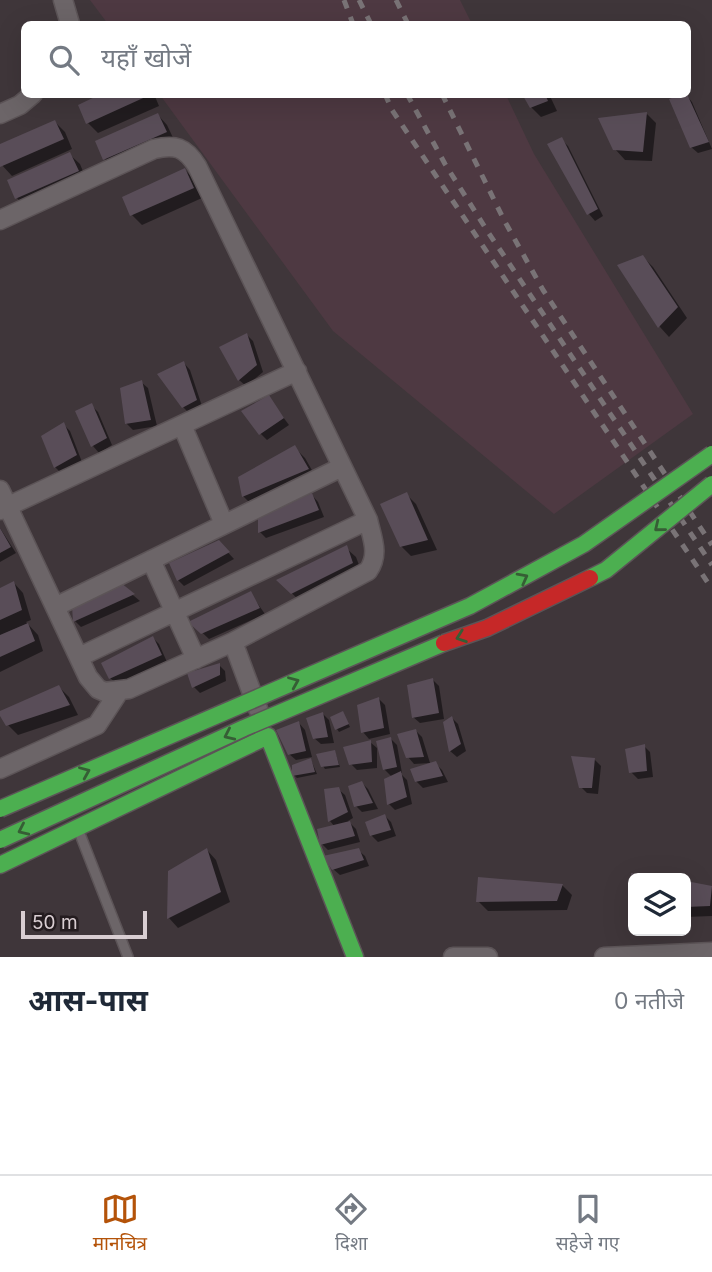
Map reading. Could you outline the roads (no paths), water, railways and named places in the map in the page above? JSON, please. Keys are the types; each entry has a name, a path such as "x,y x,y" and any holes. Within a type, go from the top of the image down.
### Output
{"main road":[{"path":"0,809 470,606 584,544 712,454"},
{"path":"0,840 244,728 428,649 487,628 606,570 712,484"},
{"path":"0,865 268,736 355,957"}],"street":[{"path":"64,0 69,21"},
{"path":"0,114 28,98"},
{"path":"0,219 154,149 174,146 183,149 197,166 297,371 368,520 375,548 374,562 368,570 233,642 118,693 98,689 88,677 3,502 181,425 297,371"},
{"path":"181,425 224,524"},
{"path":"55,607 342,467"},
{"path":"79,657 368,520"},
{"path":"150,560 196,659"},
{"path":"233,642 268,736"},
{"path":"0,769 97,725 118,693"},
{"path":"604,957 712,952"},
{"path":"453,957 488,957"}],"lane":[{"path":"78,827 128,957"}],"railway":[{"path":"344,0 352,21"},
{"path":"359,0 370,21"},
{"path":"396,0 406,21"},
{"path":"387,98 392,110 712,589"},
{"path":"409,98 445,164 488,232 712,565"},
{"path":"444,98 504,220 543,290 712,545"}]}
